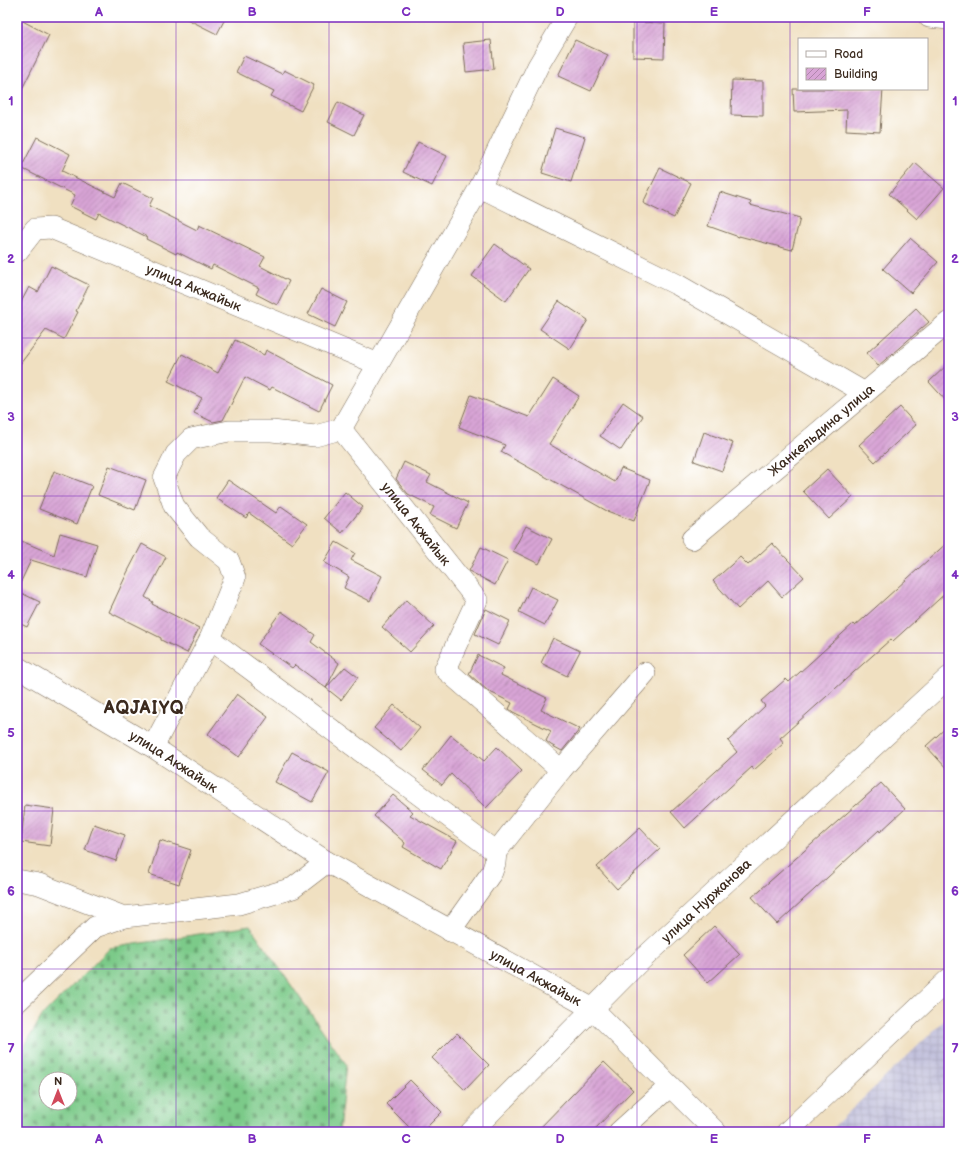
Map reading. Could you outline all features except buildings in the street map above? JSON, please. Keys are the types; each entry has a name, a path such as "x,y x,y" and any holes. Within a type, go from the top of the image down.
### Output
{"street":[{"path":"153,747 210,639 235,578 229,562 199,537 174,506 164,478 176,454 191,438 229,431 272,431 315,436 341,429 480,187 538,66 567,17"},
{"path":"929,17 949,20"},
{"path":"480,187 678,285 865,393"},
{"name":"улица Акжайык","path":"17,252 35,229 51,228 378,364"},
{"name":"Жанкельдина улица","path":"692,539 949,322"},
{"name":"улица Акжайык","path":"341,429 478,600 445,669 561,770"},
{"path":"210,639 496,852"},
{"name":"улица Акжайык","path":"17,667 153,747 327,862 592,1009 716,1132"},
{"path":"450,930 492,872 496,852 561,770 645,672"},
{"name":"улица Нуржанова","path":"470,1132 636,965 949,677"},
{"path":"17,1002 95,927 124,918 239,904 293,888 327,862"},
{"path":"17,880 39,884 124,918"},
{"path":"787,1132 949,979"},
{"path":"619,1132 670,1086"}],"shaded area":[{"path":"949,1016 949,1132 828,1132"}],"green space":[{"path":"250,926 346,1064 339,1132 17,1132 17,1059 42,1016 110,948"}],"district":[{"name":"AQJAIYQ","path":"144,708"}]}
